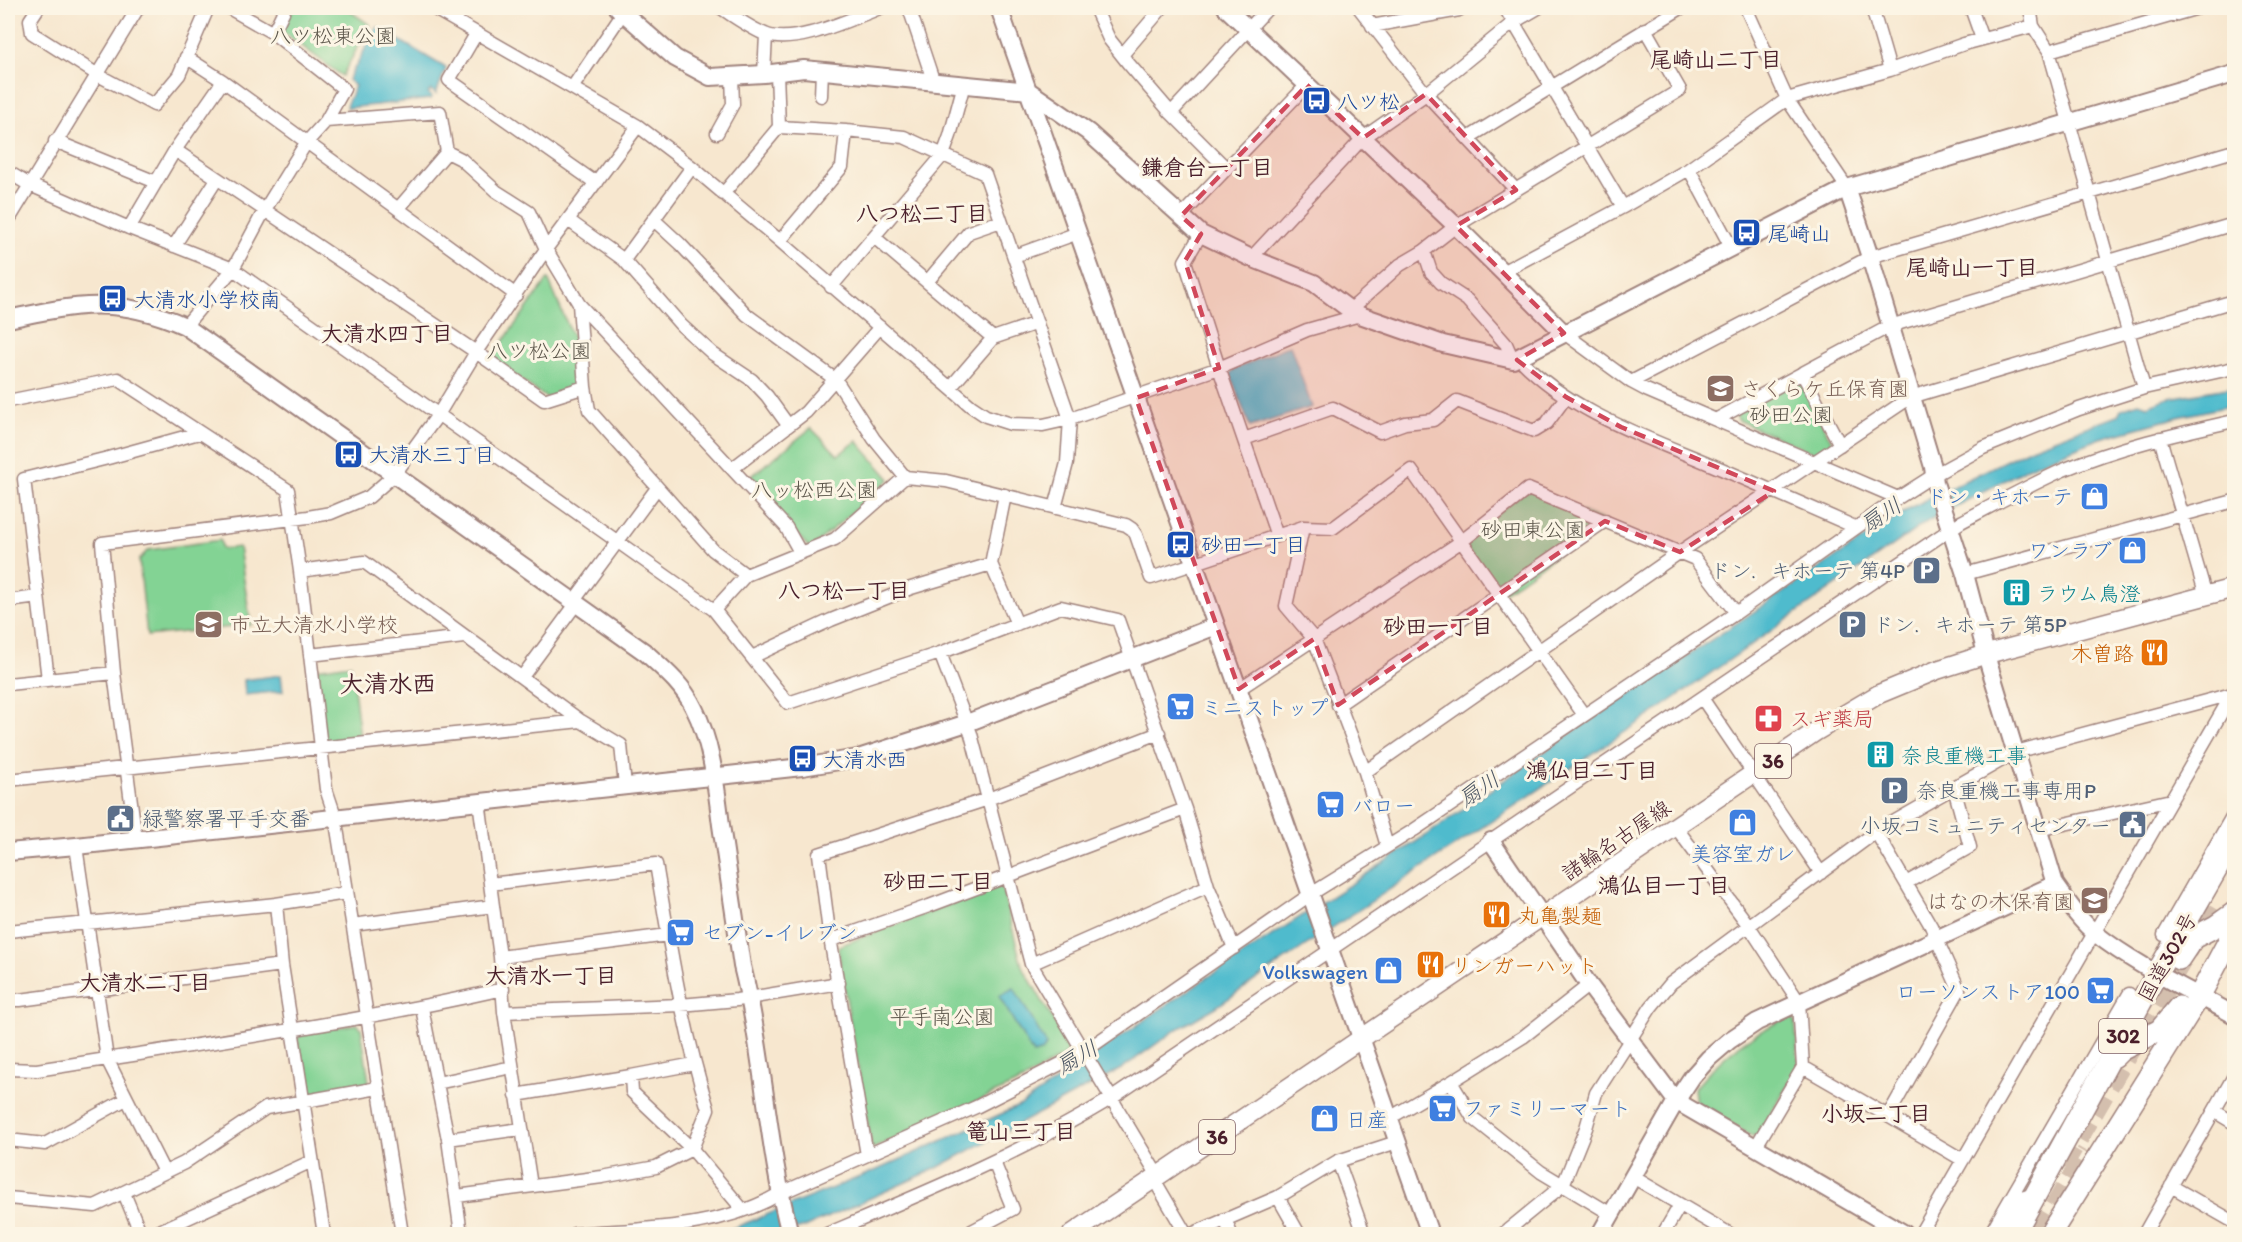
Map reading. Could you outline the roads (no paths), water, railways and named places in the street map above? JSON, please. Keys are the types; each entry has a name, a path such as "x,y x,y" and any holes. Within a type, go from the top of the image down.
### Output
{"highway":[{"name":"国道302号","path":"2014,1234 2157,973 2217,901 2235,839"},
{"path":"2157,973 2176,964 2193,938 2216,926 2217,901 2235,868"},
{"name":"302","path":"2050,1234 2200,995 2235,930"},
{"path":"2108,1063 2121,1050 2160,1030 2186,999 2200,995"}],"main road":[{"name":"諸輪名古屋線","path":"1988,659 2235,588"},
{"name":"諸輪名古屋線","path":"1545,921 1682,834 1815,732 1879,694 1928,673 2235,600"},
{"name":"諸輪名古屋線","path":"1072,1234 1158,1182 1756,778"},
{"name":"諸輪名古屋線","path":"1091,1234 1158,1182"}],"street":[{"path":"38,8 30,20 32,33 98,75 154,105 179,75 208,8"},
{"path":"8,220 138,8"},
{"path":"185,326 233,269 264,211 306,143 326,121 344,89 273,33 230,8"},
{"path":"273,33 285,8"},
{"path":"433,8 638,126 692,167 950,388 986,416 1011,424 1043,425 1136,398 1219,368 1307,330 1355,313 1400,265 1424,251 1456,226 1680,90 1646,29"},
{"path":"721,8 766,35 786,37 808,34 880,8"},
{"path":"909,8 933,80"},
{"path":"999,8 1430,1234"},
{"path":"1095,8 1109,39 1122,55 1171,113 1226,168"},
{"path":"1122,55 1162,8"},
{"path":"1226,8 1456,226 1564,333 1631,382 1898,498"},
{"path":"1171,113 1268,8"},
{"path":"1359,8 1426,94 1516,190"},
{"path":"1372,26 1459,10 1457,8"},
{"path":"1505,8 1623,207"},
{"path":"1251,258 1363,138 1426,94 1514,22 1539,8"},
{"path":"1468,138 1681,8"},
{"path":"1746,8 1787,99 1847,188 1870,257 1965,574 2055,884 2072,908 2094,932 2157,973 2235,1016"},
{"path":"1872,8 1890,70"},
{"path":"1971,8 1982,39"},
{"path":"2030,8 2033,26 2049,51 2144,388"},
{"path":"2049,51 2198,8"},
{"path":"572,88 622,9 675,58 710,77 804,69 1029,91 1088,132 1201,234 1251,258 1314,283 1355,313 1443,344 1516,359 1847,188 2235,74"},
{"path":"1502,272 1689,169 1787,99 1890,70 1982,39 2033,26"},
{"path":"476,34 449,80 596,183"},
{"path":"723,194 779,127 766,35"},
{"path":"186,57 223,81 516,295"},
{"path":"821,96 822,70"},
{"path":"717,133 734,104 732,76"},
{"path":"129,228 175,150 223,81"},
{"path":"831,287 942,155 950,136 964,84"},
{"path":"1182,216 1307,85"},
{"path":"326,121 440,112 447,152"},
{"path":"136,840 114,673 102,543 331,513 369,497 394,475 438,415 476,352 546,249 638,126"},
{"path":"779,127 904,137 986,174 1070,419 1067,463 1055,508"},
{"path":"780,241 842,167 846,131"},
{"path":"55,141 156,182"},
{"path":"175,150 544,400 585,387"},
{"path":"1631,382 1870,257 2235,151"},
{"path":"398,209 447,152"},
{"path":"447,152 462,159 496,191 529,212 546,249 579,304 786,527 800,552"},
{"path":"624,260 692,167"},
{"path":"1689,169 1731,247"},
{"path":"8,172 28,184 129,228 233,269 714,610 788,703 940,653 1061,607 1118,620 1185,809 1208,886 1234,948"},
{"path":"174,246 217,179"},
{"path":"568,220 624,260 681,325 713,354 752,380 788,424"},
{"path":"654,220 747,315 836,380 874,439 905,477 946,481 1132,529 1151,578 1303,527 1333,528 1411,470 1584,715"},
{"path":"927,282 969,232 1001,220"},
{"path":"1717,419 1890,326 2235,224"},
{"path":"1014,256 1078,233"},
{"path":"1201,234 1185,261 1277,536"},
{"path":"874,237 993,338"},
{"path":"1424,251 1431,272 1441,283 1467,300 1506,344 1516,359 1566,397 1621,427 1855,527"},
{"path":"1365,772 1680,552 1911,397 2235,301"},
{"path":"579,304 585,387 590,410 712,550 746,575"},
{"path":"8,319 69,306 119,306 169,319 185,326 646,653 683,689 704,731 714,776 741,966 749,997 781,1201 790,1234"},
{"path":"950,388 993,338 1037,323"},
{"path":"733,468 806,412 880,327"},
{"path":"574,1234 712,1221 765,1202 781,1201 867,1155 1085,1056 1234,948 1313,900 1387,846 1736,613 1898,498 1935,479 1983,448 2079,409 2144,388 2235,368"},
{"path":"1802,373 1840,445"},
{"path":"8,401 118,379 288,490 326,789 335,816 402,1234"},
{"path":"1244,439 1333,408 1380,432 1405,423 1433,420 1457,401 1534,431 1547,423 1566,397"},
{"path":"827,1234 850,1230 1052,1134 1108,1093 1328,944 1491,841 1702,698 1949,525 1961,522 2066,469 2160,438 2235,421"},
{"path":"48,679 24,479 199,433"},
{"path":"2160,438 2206,596"},
{"path":"714,610 746,575 835,538 905,477"},
{"path":"522,677 657,488"},
{"path":"1239,689 1462,541 1528,489 1695,559 1736,613"},
{"path":"1005,495 991,564 1017,624"},
{"path":"1965,574 2235,501"},
{"path":"1338,705 1605,521"},
{"path":"1303,527 1286,606 1314,639 1365,772 1387,846"},
{"path":"300,571 364,562 581,721 621,745 625,786"},
{"path":"752,657 831,620 911,588 991,564"},
{"path":"8,601 38,597"},
{"path":"8,852 802,767 858,758 967,723 1216,626"},
{"path":"310,655 464,637"},
{"path":"940,653 967,723 1031,964 1108,1093 1186,1234"},
{"path":"8,684 114,673"},
{"path":"1503,1234 1563,1185 1586,1128 1596,1093 1651,1007 1671,983 1876,832 2016,752 2233,692"},
{"path":"1920,1234 2233,692"},
{"path":"1702,698 1821,873"},
{"path":"8,780 581,721"},
{"path":"867,1155 819,854 988,799 1159,733"},
{"path":"1906,883 1970,847 1954,788"},
{"path":"2038,830 2171,800"},
{"path":"479,801 500,957 504,1012 520,1129 531,1186"},
{"path":"832,940 1185,809"},
{"path":"2164,935 2217,901 2235,813"},
{"path":"1876,832 1937,938 1959,990 1888,1116"},
{"path":"1682,834 1749,926 1798,1002 1803,1067 1755,1148"},
{"path":"1491,841 1589,985 1676,1101 1905,1234"},
{"path":"76,846 107,1059 164,1172"},
{"path":"457,1196 602,1177 656,1167 692,1149 708,1109 694,1064 680,1005 656,864 490,884"},
{"path":"1600,1234 1692,1077 1730,1040 1757,1022 1798,1002 2055,884"},
{"path":"1031,964 1208,886"},
{"path":"8,931 276,904 346,893"},
{"path":"276,904 282,965 324,1234"},
{"path":"353,925 493,906"},
{"path":"500,957 668,935"},
{"path":"8,1000 282,965"},
{"path":"504,1012 680,1005 838,983"},
{"path":"1388,1119 1523,1037 1589,985"},
{"path":"8,1069 37,1070 292,1031 422,1008 503,990"},
{"path":"1990,1234 2129,994"},
{"path":"422,1008 448,1139 461,1234"},
{"path":"516,1095 694,1064"},
{"path":"437,1083 512,1067"},
{"path":"1803,1067 1963,1160"},
{"path":"631,1076 632,1092 692,1149 743,1210"},
{"path":"2144,1234 2235,1076"},
{"path":"1451,1082 1473,1118 1541,1172 1611,1215"},
{"path":"8,1198 95,1206 184,1163 266,1108 378,1088"},
{"path":"8,1140 45,1144 126,1099"},
{"path":"2214,1111 2235,1123"},
{"path":"448,1139 520,1129"},
{"path":"1191,1234 1278,1197 1338,1161 1396,1142"},
{"path":"153,1234 312,1161"},
{"path":"1338,1161 1364,1234"},
{"path":"966,1234 1013,1209 994,1162"},
{"path":"1633,1177 1723,1233"},
{"path":"2171,1186 2235,1222"},
{"path":"124,1193 141,1234"},
{"path":"1995,1234 2002,1231 2022,1198 2038,1193"},
{"path":"1278,1197 1299,1234"},
{"path":"1663,1234 1680,1205"},
{"path":"2064,1211 2065,1234"},
{"path":"1225,1219 1231,1234"}],"water":[{"path":"377,27 446,68 436,94 431,90 428,93 432,97 430,99 348,108 346,106 355,86 348,80"},
{"path":"1290,345 1312,407 1250,427 1230,374 1233,370"},
{"path":"2234,387 2234,405 2178,417 2101,438 2035,464 1928,521 1658,710 1216,1007 1176,1030 1121,1069 935,1169 806,1227 775,1234 719,1234 877,1170 1021,1105 1194,986 1431,832 1575,730 1912,507 2031,448 2118,415 2121,409 2139,403 2147,406 2169,398"},
{"path":"281,675 283,691 245,695 244,680"},
{"path":"1014,988 1044,1040 1046,1046 1043,1051 1033,1054 999,996"}],"tunnel":[{"path":"2062,1166 2216,901"},
{"path":"2039,1234 2087,1152"}],"place":[{"name":"八ツ松","path":"1316,101"},
{"name":"尾崎山","path":"1747,233"},
{"name":"大清水小学校南","path":"113,299"},
{"name":"さくらケ丘保育園","path":"1720,388"},
{"name":"大清水三丁目","path":"348,454"},
{"name":"ドン・キホーテ","path":"2094,496"},
{"name":"砂田一丁目","path":"1180,544"},
{"name":"ワンラブ","path":"2133,550"},
{"name":"ドン．キホーテ 第4P","path":"1926,570"},
{"name":"ラウム鳥澄","path":"2016,593"},
{"name":"市立大清水小学校","path":"209,624"},
{"name":"ドン．キホーテ 第5P","path":"1852,624"},
{"name":"木曽路","path":"2155,653"},
{"name":"ミニストップ","path":"1180,707"},
{"name":"スギ薬局","path":"1769,718"},
{"name":"奈良重機工事","path":"1880,755"},
{"name":"大清水西","path":"802,759"},
{"name":"奈良重機工事専用P","path":"1895,790"},
{"name":"バロー","path":"1331,805"},
{"name":"緑警察署平手交番","path":"121,818"},
{"name":"美容室ガレ","path":"1743,822"},
{"name":"小坂コミュニティセンター","path":"2132,825"},
{"name":"はなの木保育園","path":"2095,901"},
{"name":"丸亀製麺","path":"1497,915"},
{"name":"セブン-イレブン","path":"681,932"},
{"name":"リンガーハット","path":"1430,965"},
{"name":"Volkswagen","path":"1389,971"},
{"name":"ローソンストア100","path":"2101,991"},
{"name":"ファミリーマート","path":"1442,1108"},
{"name":"日産","path":"1325,1119"}],"district":[{"name":"尾崎山二丁目","path":"1716,59"},
{"name":"鎌倉台一丁目","path":"1207,167"},
{"name":"八つ松二丁目","path":"922,213"},
{"name":"尾崎山一丁目","path":"1972,267"},
{"name":"大清水四丁目","path":"387,333"},
{"name":"八つ松一丁目","path":"844,590"},
{"name":"砂田一丁目","path":"1438,626"},
{"name":"大清水西","path":"388,683"},
{"name":"鴻仏目二丁目","path":"1592,770"},
{"name":"砂田二丁目","path":"938,881"},
{"name":"鴻仏目一丁目","path":"1664,885"},
{"name":"大清水一丁目","path":"551,975"},
{"name":"大清水二丁目","path":"145,982"},
{"name":"小坂二丁目","path":"1876,1113"},
{"name":"篭山三丁目","path":"1021,1131"}],"park label":[{"name":"八ツ松東公園","path":"333,35"},
{"name":"八ツ松公園","path":"539,350"},
{"name":"砂田公園","path":"1791,414"},
{"name":"八ッ松西公園","path":"814,489"},
{"name":"砂田東公園","path":"1533,529"},
{"name":"平手南公園","path":"942,1016"}],"water label":[{"name":"扇川","path":"1881,515"},
{"name":"扇川","path":"1479,789"},
{"name":"扇川","path":"1077,1057"}]}
